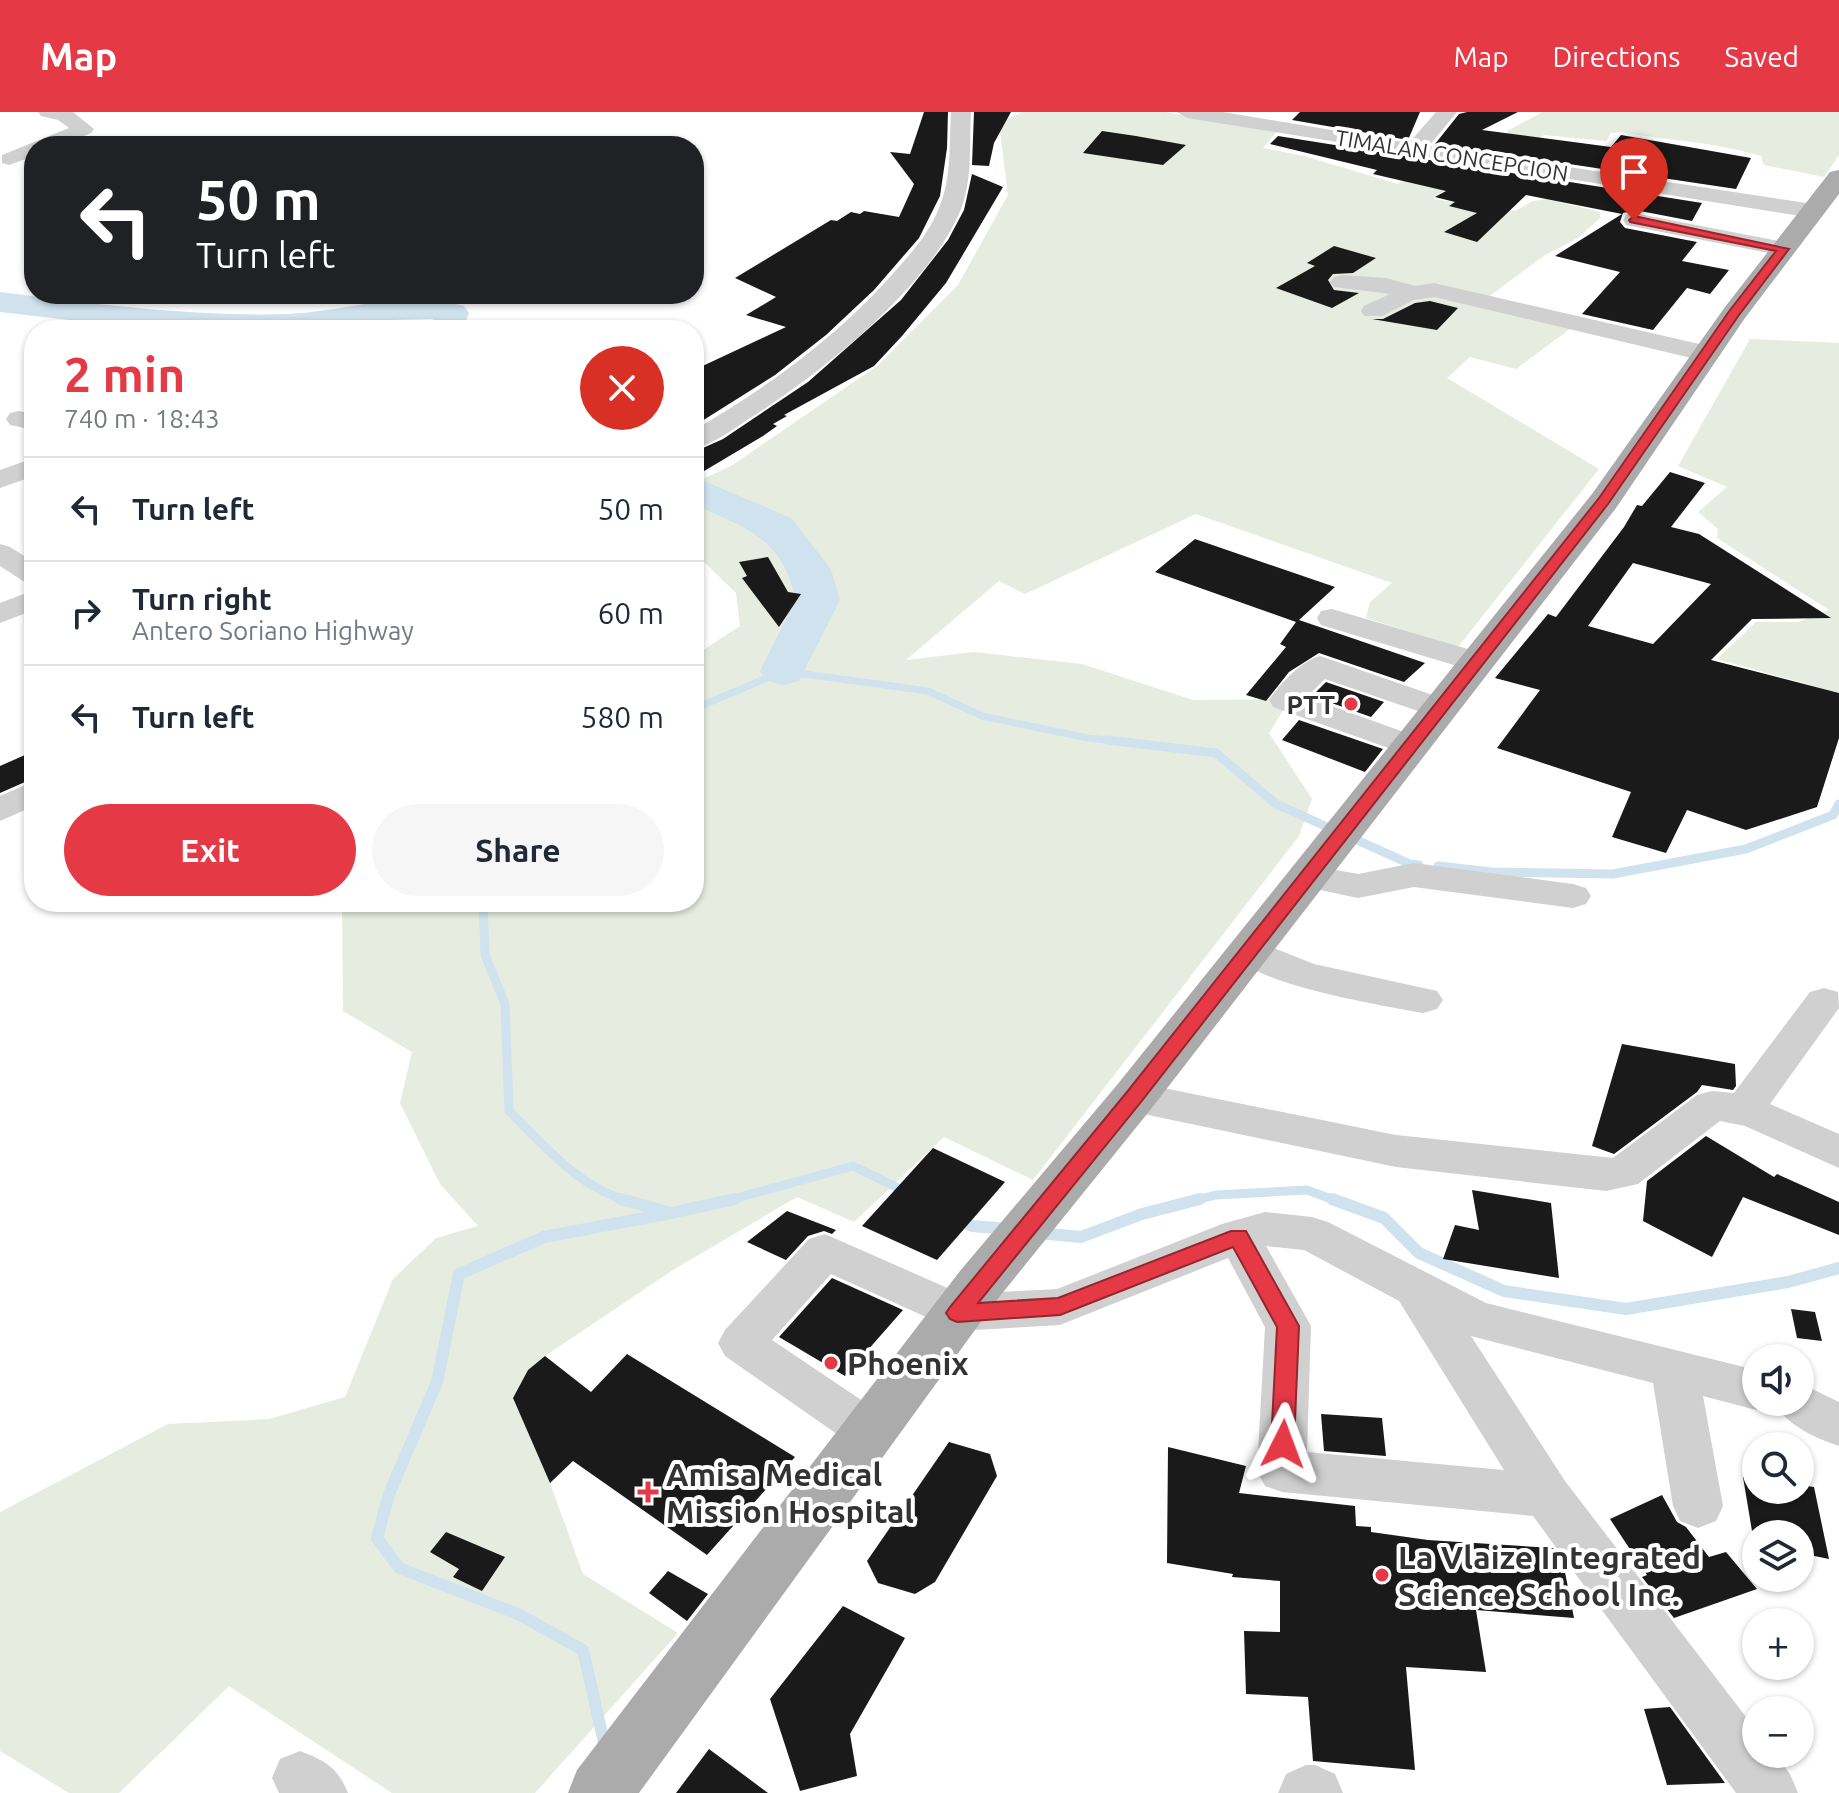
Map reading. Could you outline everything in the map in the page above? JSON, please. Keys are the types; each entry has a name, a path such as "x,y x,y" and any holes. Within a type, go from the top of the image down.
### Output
{"main road":[{"path":"600,1793 957,1313 1134,1097 1604,501 1839,177"}],"street":[{"path":"48,112 64,115 84,136"},
{"path":"704,433 784,371 878,308 942,224 955,196 961,112"},
{"name":"TIMALAN CONCEPCION","path":"1187,112 1813,211"},
{"path":"1414,150 1447,112"},
{"path":"9,159 24,153"},
{"path":"1530,195 1544,170"},
{"path":"1634,220 1784,249"},
{"path":"1342,282 1386,285 1414,293"},
{"path":"1373,311 1414,293 1434,290 1708,354"},
{"path":"3,479 24,470"},
{"path":"3,479 24,491"},
{"path":"0,553 24,569"},
{"path":"0,614 24,603"},
{"path":"1332,618 1477,662"},
{"path":"1411,746 1285,700 1320,666 1441,709"},
{"path":"0,810 24,797"},
{"path":"1330,848 1358,886 1414,875 1573,896"},
{"path":"1249,951 1305,975 1423,1000"},
{"path":"1743,1111 1824,1001"},
{"path":"1134,1097 1396,1151 1606,1175 1623,1173 1712,1106 1725,1105 1743,1111 1839,1152"},
{"path":"871,1432 741,1343 825,1251 957,1313 1060,1307 1238,1236 1265,1229 1312,1234 1475,1319 1742,1386"},
{"path":"1238,1236 1288,1326 1282,1471 1547,1496"},
{"path":"1416,1289 1547,1496 1770,1793"},
{"path":"1674,1367 1698,1506"},
{"path":"1814,1411 1839,1426"},
{"path":"1306,1793 1315,1793"}],"shaded area":[{"path":"1023,112 1164,112 1278,130 1263,148 1304,156 1398,184 1407,179 1450,186 1433,199 1515,211 1533,201 1547,199 1600,212 1600,218 1578,238 1545,255 1483,301 1578,323 1516,369 1470,357 1447,378 1599,469 1458,647 1366,618 1370,602 1392,583 1196,514 1025,594 999,581 906,660 974,652 1082,664 1193,700 1290,699 1269,733 1312,799 1299,836 1033,1180 944,1137 854,1222 797,1197 673,1270 528,1370 513,1398 550,1483 583,1574 678,1633 535,1793 392,1793 229,1686 119,1793 69,1793 0,1751 0,1512 168,1424 269,1419 345,1397 393,1279 436,1238 478,1226 440,1184 400,1103 412,1052 343,1011 342,912 704,912 704,649 740,626 736,593 704,562 704,478 731,466 877,366 958,285 1008,195 1000,132 1007,119"},
{"path":"1543,112 1839,112 1839,155 1824,177 1764,165 1761,156 1744,151 1619,132 1611,133 1606,141 1544,135 1531,143 1510,136 1507,131"},
{"path":"1750,339 1839,343 1839,693 1717,659 1756,622 1798,622 1829,610 1717,538 1718,529 1698,512 1727,487 1678,466"}],"building":[{"path":"924,112 948,112 947,148 940,196 919,238 874,290 826,335 775,375 704,420 704,365 786,327 746,315 776,297 735,278 831,220 837,221 851,212 899,217 914,184 890,152 910,154"},
{"path":"974,112 1011,112 994,143 989,166 972,165"},
{"path":"1300,112 1420,112 1408,140 1292,120"},
{"path":"1518,112 1482,130 1611,147 1621,135 1751,158 1736,189 1435,144 1459,114"},
{"path":"1102,131 1186,145 1163,165 1083,153"},
{"path":"1278,136 1702,203 1692,221 1635,210 1623,213 1620,222 1625,228 1697,242 1682,261 1729,270 1710,294 1687,288 1653,330 1582,314 1620,272 1555,256 1622,214 1526,195 1477,242 1444,232 1477,213 1449,206 1455,202 1435,197 1446,191 1373,174 1377,170 1270,144"},
{"path":"972,174 1003,187 946,283 874,366 784,415 787,416 773,424 777,426 763,436 704,471 704,448 723,439 808,382 901,300 948,240 964,210"},
{"path":"1334,246 1376,258 1353,273 1333,274 1328,280 1334,290 1359,293 1332,308 1276,288 1315,266 1307,263"},
{"path":"1430,301 1458,308 1437,330 1372,319 1383,319 1415,303"},
{"path":"1670,472 1705,483 1671,527 1699,534 1831,618 1752,619 1711,660 1839,693 1839,738 1817,807 1746,830 1687,810 1666,853 1612,837 1631,792 1497,748 1540,690 1495,678 1548,614 1556,617 1637,505 1642,506","holes":["1633,563 1711,584 1653,644 1588,626"]},
{"path":"1195,539 1335,587 1299,620 1425,663 1404,682 1319,653 1289,672 1266,701 1246,695 1286,647 1280,644 1296,622 1155,572"},
{"path":"768,557 788,592 801,594 779,627 742,578 747,576 739,562"},
{"path":"1326,682 1384,702 1371,717 1312,696"},
{"path":"1299,720 1383,749 1365,772 1282,740"},
{"path":"24,755 24,782 0,793 0,766"},
{"path":"1622,1044 1735,1064 1736,1086 1733,1090 1702,1085 1697,1092 1614,1154 1592,1146"},
{"path":"1706,1136 1774,1177 1777,1174 1839,1202 1839,1235 1743,1197 1712,1257 1643,1221 1647,1181"},
{"path":"933,1148 1005,1182 937,1260 862,1226"},
{"path":"1472,1190 1551,1203 1559,1278 1443,1259 1455,1225 1479,1230"},
{"path":"787,1211 836,1230 832,1234 824,1231 808,1236 786,1260 747,1242"},
{"path":"832,1278 903,1310 845,1376 779,1337"},
{"path":"1791,1309 1815,1312 1822,1341 1797,1338"},
{"path":"627,1354 795,1457 707,1555 573,1461 550,1483 513,1398 528,1370 545,1356 591,1392"},
{"path":"1321,1414 1382,1418 1386,1456 1324,1451"},
{"path":"949,1442 990,1454 997,1476 935,1582 915,1594 878,1583 867,1561"},
{"path":"1168,1447 1246,1466 1239,1493 1355,1506 1356,1526 1371,1527 1371,1532 1428,1540 1553,1548 1563,1562 1574,1618 1476,1610 1486,1672 1406,1667 1415,1770 1313,1761 1308,1697 1246,1694 1244,1631 1280,1632 1280,1581 1232,1577 1233,1574 1167,1563"},
{"path":"1814,1487 1829,1559 1814,1556 1814,1520 1750,1520 1748,1504 1814,1504"},
{"path":"1662,1495 1677,1522 1686,1527 1709,1557 1726,1552 1742,1571 1742,1592 1748,1592 1674,1618 1642,1577 1647,1575 1610,1519"},
{"path":"446,1532 505,1557 482,1591 453,1577 459,1569 430,1552"},
{"path":"668,1571 708,1594 687,1621 649,1593"},
{"path":"843,1606 905,1638 850,1734 857,1776 800,1791 770,1699"},
{"path":"1670,1707 1725,1783 1667,1785 1644,1709"},
{"path":"709,1749 768,1793 676,1793"}],"waterway":[{"path":"0,302 161,320"},
{"path":"326,320 411,308 452,313 450,320"},
{"path":"704,494 776,527 810,569 818,600 783,671"},
{"path":"704,705 783,671 928,691 982,716 1088,738 1121,742"},
{"path":"1108,740 1121,742"},
{"path":"1121,742 1216,753 1276,804 1334,830"},
{"path":"1438,866 1492,872 1613,874 1746,849 1833,815 1839,804"},
{"path":"1348,836 1410,864 1419,865"},
{"path":"483,912 485,955 505,1004 509,1111 578,1176 610,1195 627,1201"},
{"path":"727,1201 853,1166 908,1193"},
{"path":"1200,1199 1216,1195 1307,1190 1337,1201"},
{"path":"621,1199 627,1201"},
{"path":"727,1201 735,1199"},
{"path":"1038,1233 1081,1237 1142,1214 1200,1199"},
{"path":"1192,1201 1200,1199"},
{"path":"1332,1199 1384,1218 1419,1253 1504,1291 1626,1309 1788,1282 1839,1268"},
{"path":"627,1201 671,1213 727,1201"},
{"path":"605,1747 583,1650 518,1614 399,1568 377,1538 389,1494 437,1382 459,1274 544,1237 666,1214"},
{"path":"960,1220 972,1226 1008,1229"}],"place":[{"name":"PTT","path":"1351,704"},
{"name":"Phoenix","path":"831,1363"},
{"name":"Amisa Medical Mission Hospital","path":"648,1492"},
{"name":"La Vlaize Integrated Science School Inc.","path":"1382,1575"}],"route":[{"path":"1283,1444 1288,1326 1238,1236 1060,1307 957,1313 1134,1097 1604,501 1735,313 1784,249 1634,220"}]}
